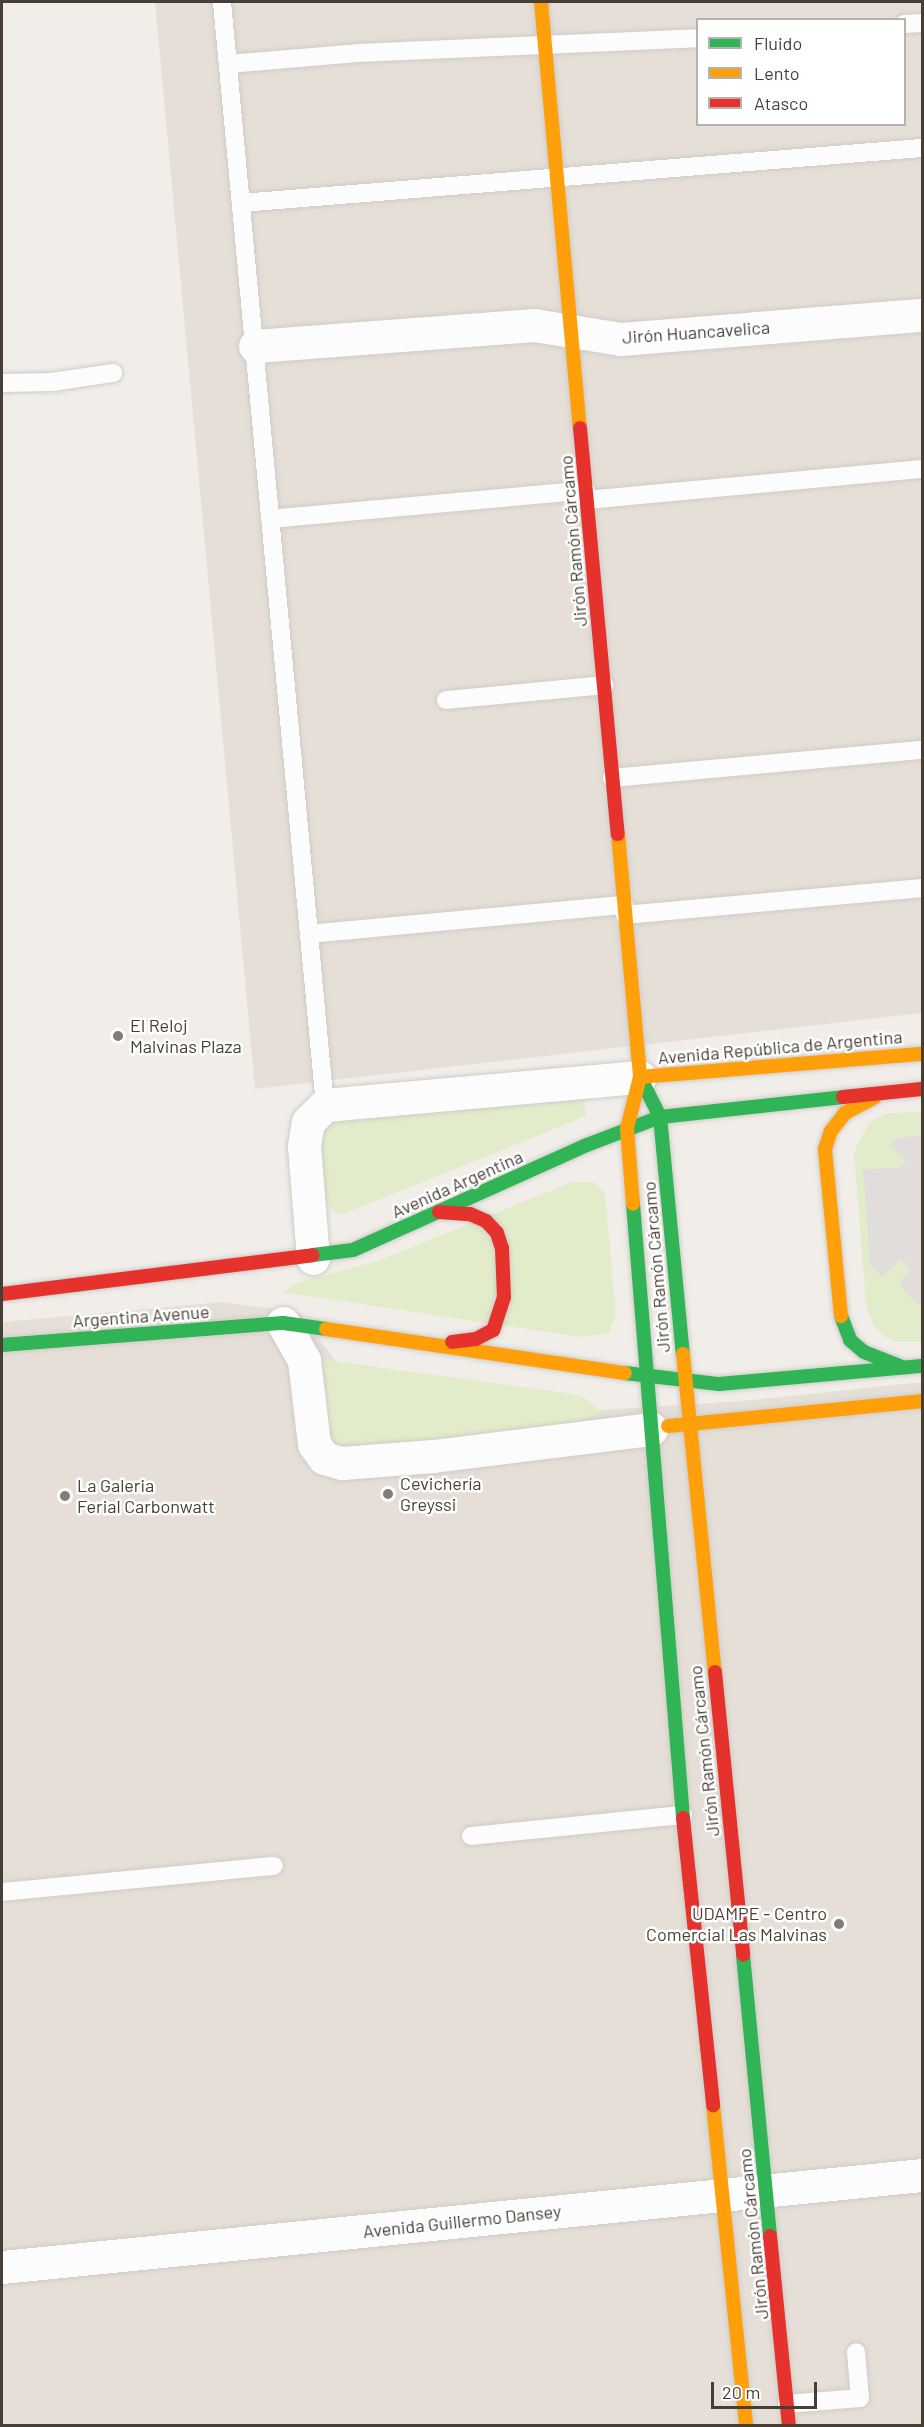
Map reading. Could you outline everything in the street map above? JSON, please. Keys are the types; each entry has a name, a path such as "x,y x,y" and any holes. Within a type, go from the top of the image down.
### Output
{"street":[{"name":"Jirón Ramón Cárcamo","path":"541,2 640,1077 627,1128 683,1815 724,2195 746,2426"},
{"name":"Jirón Huancavelica","path":"255,346 534,325 621,339 922,315"},
{"name":"Avenida República de Argentina","path":"640,1077 922,1054"},
{"name":"Jirón Ramón Cárcamo","path":"640,1077 660,1117 684,1382 789,2426"},
{"path":"313,1258 304,1146 308,1122 325,1105 640,1077"},
{"name":"Avenida Argentina","path":"2,1294 313,1258 353,1250 627,1128 660,1117 922,1089"},
{"path":"885,1093 845,1113 831,1131 825,1171 842,1322 850,1340 864,1352 905,1368"},
{"path":"438,1343 476,1339 493,1330 504,1297 497,1233 486,1221 470,1214 439,1212"},
{"path":"283,1323 438,1343 647,1378 684,1382 719,1384 922,1366"},
{"path":"283,1323 304,1360 314,1444 324,1458 342,1463 446,1455 689,1423 922,1401"},
{"name":"Argentina Avenue","path":"2,1345 283,1323"},
{"name":"Avenida Guillermo Dansey","path":"2,2267 922,2175"}],"lane":[{"path":"222,2 325,1105"},
{"path":"906,24 922,23"},
{"path":"228,64 358,53 696,38"},
{"path":"241,203 922,148"},
{"path":"2,384 52,382 113,374"},
{"path":"270,519 922,470"},
{"path":"446,699 604,685"},
{"path":"612,778 922,750"},
{"path":"309,934 922,888"},
{"path":"471,1836 683,1815"},
{"path":"2,1892 274,1866"},
{"path":"788,2404 860,2398 856,2352"}],"shaded area":[{"path":"155,2 922,2 922,1013 255,1089"},
{"path":"922,1135 922,1306 909,1296 900,1282 910,1270 901,1259 882,1277 870,1266 863,1169 899,1168 905,1160 890,1145 898,1138"},
{"path":"223,1302 301,1313 359,1395 441,1420 742,1401 922,1382 922,2425 2,2426 2,1322"}],"green space":[{"path":"583,1092 586,1116 341,1215 331,1210 326,1201 320,1138 333,1119"},
{"path":"922,1111 922,1135 898,1138 905,1160 899,1168 863,1169 901,1259 910,1270 915,1298 922,1306 922,1342 898,1342 885,1337 873,1324 866,1306 854,1152 869,1123 885,1114"},
{"path":"572,1182 594,1182 605,1194 616,1315 609,1333 580,1337 283,1292 296,1283 378,1261"},
{"path":"318,1359 581,1395 599,1409 598,1414 538,1435 326,1451"}],"traffic: fast":[{"path":"640,1077 660,1117 683,1354"},
{"path":"313,1255 353,1250 587,1145 660,1117 843,1097"},
{"path":"633,1204 683,1818"},
{"path":"841,1316 850,1340 864,1352 902,1367"},
{"path":"2,1345 283,1323 326,1329"},
{"path":"625,1373 719,1384 922,1366"},
{"path":"743,1955 770,2236"}],"traffic: slow":[{"path":"541,2 580,428"},
{"path":"618,834 640,1077 627,1128 633,1204"},
{"path":"640,1077 922,1054"},
{"path":"841,1316 825,1149 831,1131 845,1113 875,1097"},
{"path":"326,1329 625,1373"},
{"path":"683,1354 715,1672"},
{"path":"668,1426 922,1401"},
{"path":"713,2105 746,2426"}],"traffic: jam":[{"path":"580,428 618,834"},
{"path":"843,1097 922,1089"},
{"path":"439,1212 470,1214 486,1221 497,1233 502,1248 504,1297 493,1330 476,1339 452,1342"},
{"path":"2,1294 313,1255"},
{"path":"715,1672 743,1955"},
{"path":"683,1818 713,2105"},
{"path":"770,2236 789,2426"}],"place":[{"name":"El Reloj Malvinas Plaza","path":"118,1036"},
{"name":"Cevichería Greyssi","path":"388,1494"},
{"name":"La Galeria Ferial Carbonwatt","path":"65,1496"},
{"name":"UDAMPE - Centro Comercial Las Malvinas","path":"839,1924"}]}
